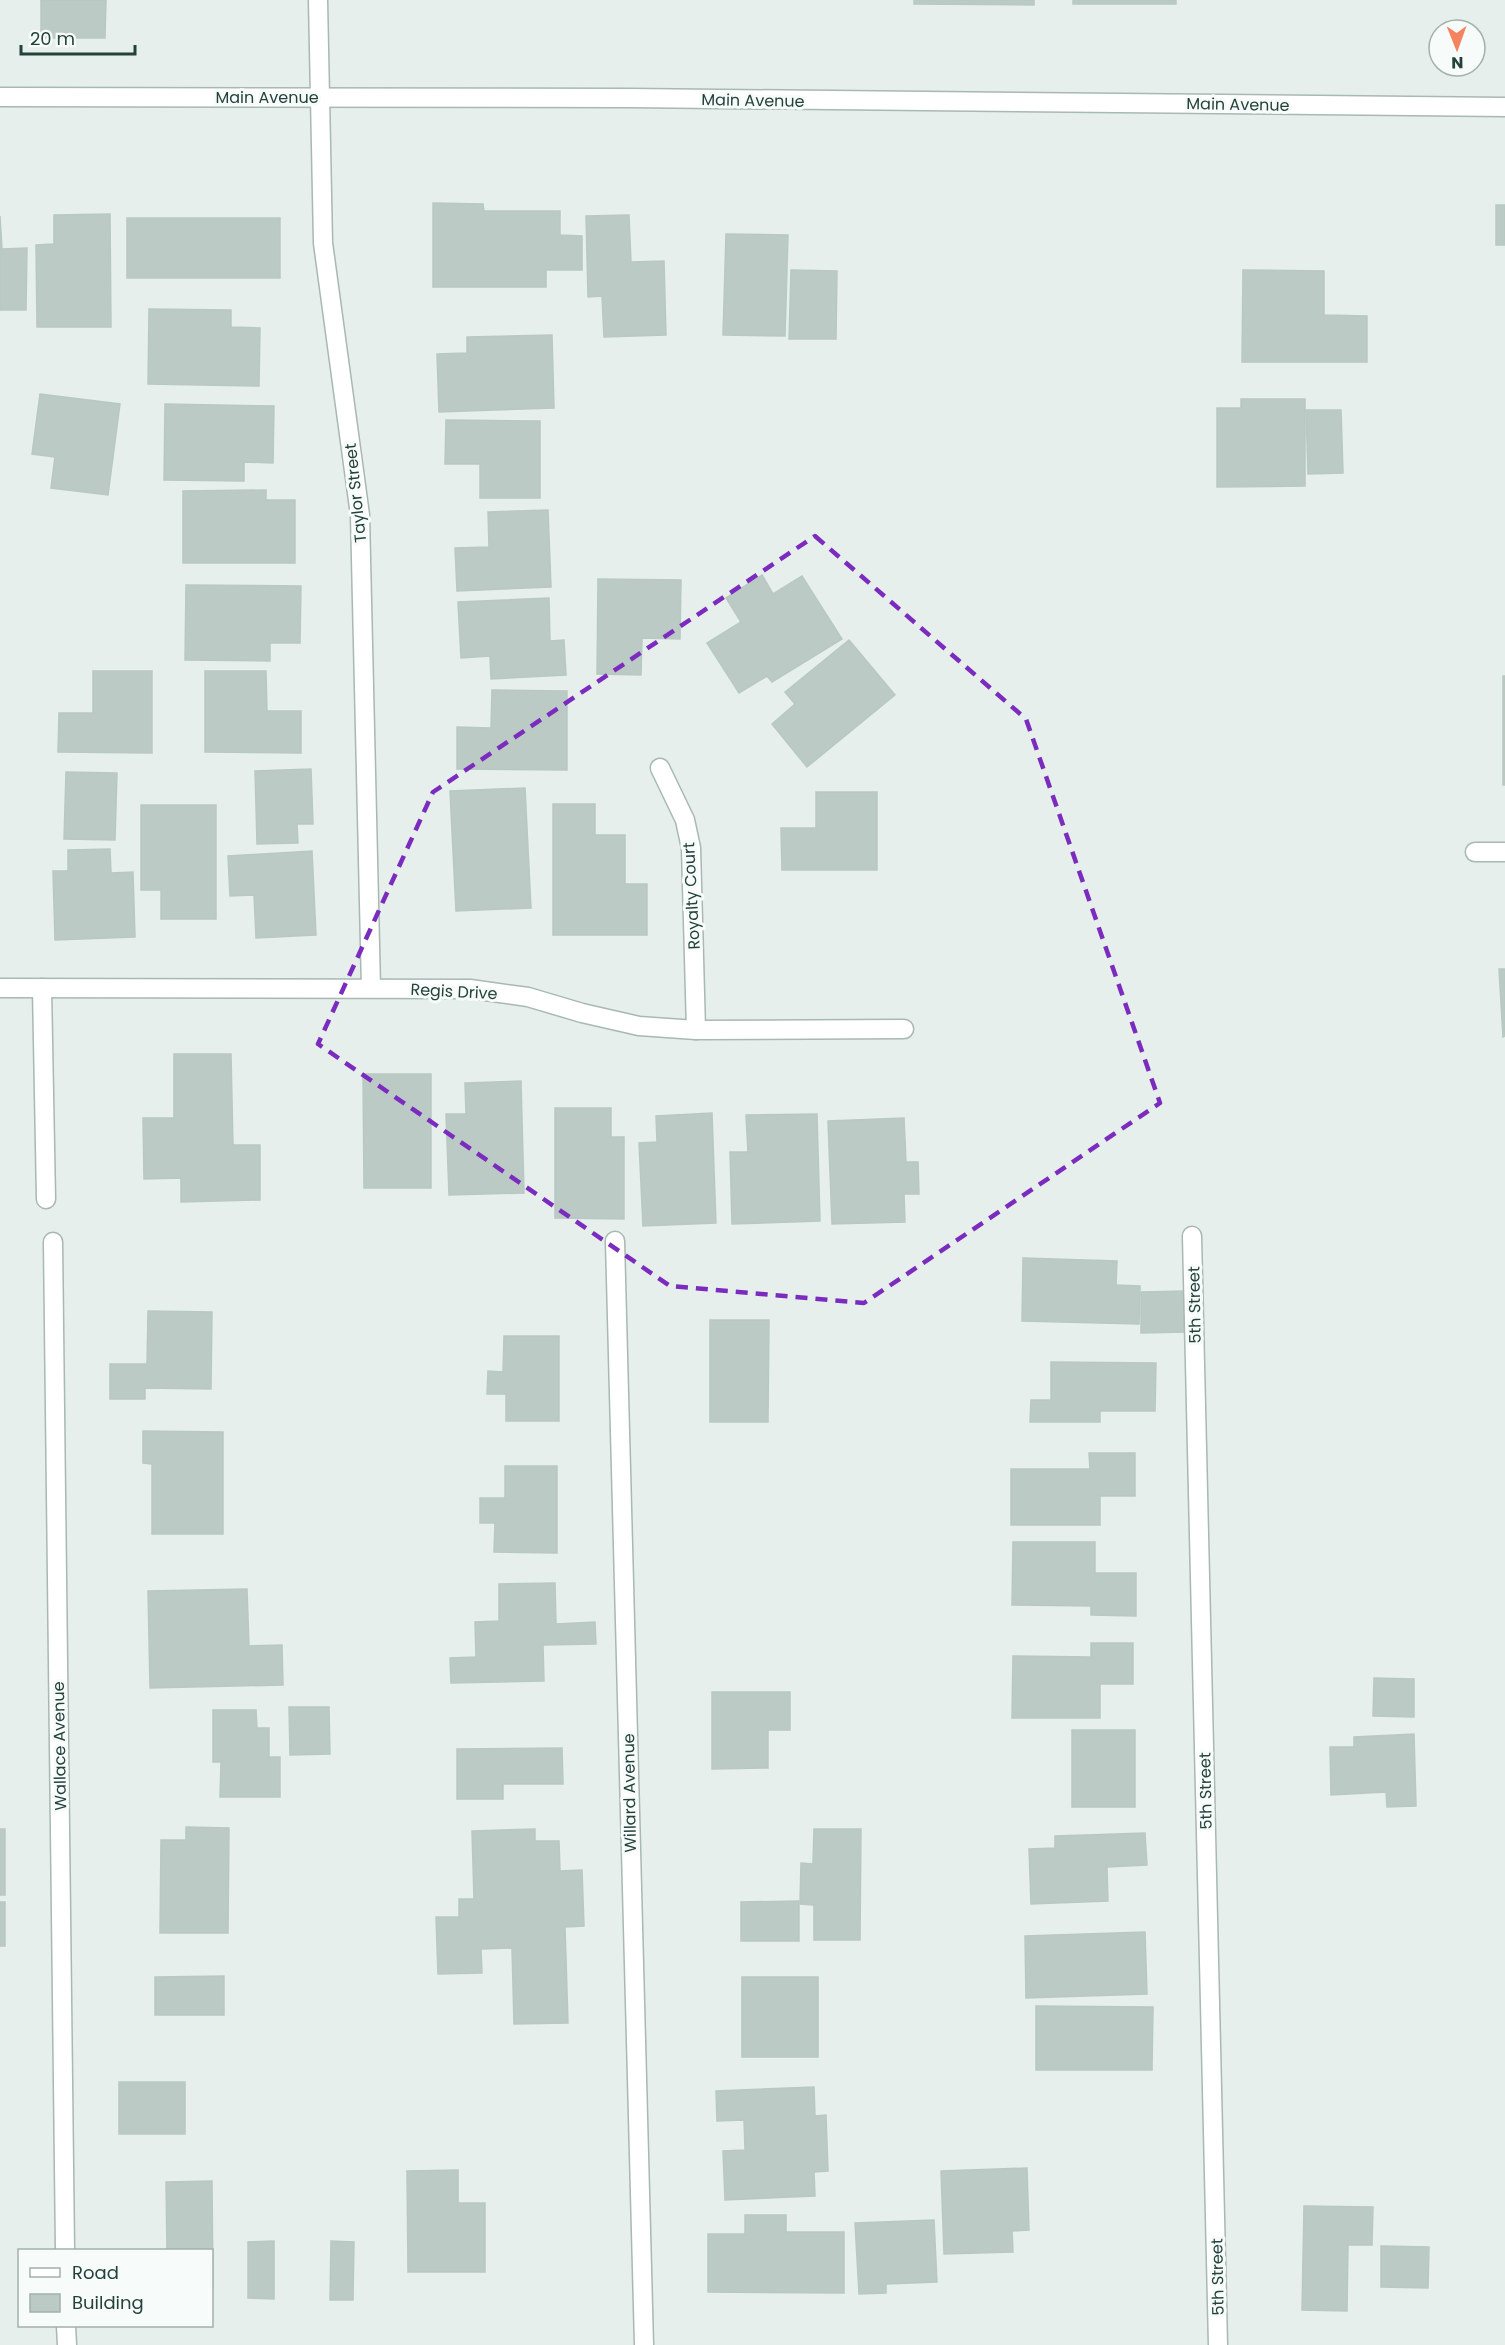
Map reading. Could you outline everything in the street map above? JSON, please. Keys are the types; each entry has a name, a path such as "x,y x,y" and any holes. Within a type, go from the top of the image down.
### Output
{"street":[{"name":"Taylor Street","path":"318,0 323,243 360,515 371,988"},
{"name":"Main Avenue","path":"0,97 1505,107"},
{"name":"Royalty Court","path":"660,768 682,811 691,848 696,1030"},
{"path":"1475,852 1505,852"},
{"path":"42,987 46,1199"},
{"name":"Regis Drive","path":"0,988 470,989 528,997 582,1013 639,1026 696,1030 904,1029"},
{"name":"5th Street","path":"1192,1236 1218,2345"},
{"name":"Willard Avenue","path":"615,1241 644,2345"},
{"name":"Wallace Avenue","path":"52,1242 65,2249"},
{"path":"66,2327 67,2345"}],"highlighted area":[{"path":"815,536 1026,719 1160,1103 864,1303 670,1286 318,1044 433,792"}],"building":[{"path":"41,0 106,0 105,38 41,38"},
{"path":"914,0 1034,0 1034,5 914,4"},
{"path":"1073,0 1176,0 1176,4 1073,4"},
{"path":"433,203 483,204 484,211 560,211 560,235 582,236 582,270 546,270 546,287 433,287"},
{"path":"1496,205 1505,205 1505,245 1496,245"},
{"path":"110,214 111,327 37,327 36,245 54,244 54,215"},
{"path":"629,215 631,262 664,261 666,335 604,337 602,296 588,297 586,216"},
{"path":"0,216 2,249 27,248 26,310 0,310"},
{"path":"127,218 280,218 280,278 127,278"},
{"path":"726,234 788,235 785,336 723,335"},
{"path":"791,270 837,271 836,339 789,339"},
{"path":"1243,270 1324,271 1324,315 1367,316 1367,362 1242,362"},
{"path":"149,309 231,310 231,327 260,328 259,386 148,384"},
{"path":"552,335 554,408 439,412 437,354 467,353 467,337"},
{"path":"40,394 120,404 108,495 51,488 55,457 32,454"},
{"path":"1241,399 1305,399 1305,486 1217,487 1217,408 1241,408"},
{"path":"165,404 274,406 273,463 244,462 244,481 164,480"},
{"path":"1306,410 1341,410 1343,473 1308,474"},
{"path":"446,420 540,421 540,498 480,498 480,464 445,464"},
{"path":"266,490 266,500 295,500 295,563 183,563 183,491"},
{"path":"548,510 551,587 457,591 455,548 489,547 488,512"},
{"path":"762,575 773,594 802,576 842,639 772,682 767,676 739,693 707,643 741,622 726,598"},
{"path":"598,579 681,580 680,639 642,638 641,675 597,674"},
{"path":"186,585 301,586 300,643 270,643 270,661 185,660"},
{"path":"549,598 550,641 564,640 566,675 491,679 490,656 461,658 458,602"},
{"path":"849,640 895,695 807,767 772,724 795,704 785,692"},
{"path":"93,671 152,671 152,753 58,752 59,713 93,713"},
{"path":"205,671 266,671 267,711 301,711 301,753 205,752"},
{"path":"1503,676 1505,676 1505,785 1503,785"},
{"path":"492,690 567,691 567,770 457,769 457,727 491,728"},
{"path":"311,769 313,824 297,824 298,843 257,844 255,771"},
{"path":"66,772 117,773 115,840 64,839"},
{"path":"525,788 531,908 456,911 450,791"},
{"path":"816,792 877,792 877,870 782,870 781,828 816,828"},
{"path":"553,804 595,804 595,835 625,835 625,884 647,884 647,935 553,935"},
{"path":"141,805 216,805 216,919 161,919 161,890 141,890"},
{"path":"110,849 111,873 133,872 135,937 55,940 53,871 68,871 68,850"},
{"path":"312,851 316,935 256,938 254,895 230,896 228,856"},
{"path":"1499,969 1505,969 1505,1036 1503,1037"},
{"path":"174,1054 231,1054 233,1145 260,1145 260,1200 181,1202 181,1178 144,1179 143,1118 174,1118"},
{"path":"363,1074 431,1074 431,1188 364,1188"},
{"path":"521,1081 524,1193 449,1195 446,1114 466,1114 465,1083"},
{"path":"555,1108 611,1108 611,1137 624,1137 624,1219 555,1218"},
{"path":"712,1113 716,1223 643,1226 639,1143 657,1142 656,1116"},
{"path":"817,1114 820,1221 732,1224 730,1152 748,1152 746,1115"},
{"path":"904,1118 906,1162 918,1162 919,1194 904,1194 905,1222 832,1224 828,1121"},
{"path":"1023,1258 1117,1261 1116,1285 1140,1286 1139,1324 1022,1321"},
{"path":"1186,1291 1186,1332 1141,1333 1141,1292"},
{"path":"148,1311 212,1312 211,1389 145,1388 145,1399 110,1399 110,1364 147,1364"},
{"path":"710,1320 769,1320 768,1422 710,1422"},
{"path":"504,1336 559,1336 559,1421 506,1421 506,1394 487,1394 488,1371 503,1372"},
{"path":"1051,1362 1156,1363 1155,1411 1100,1411 1100,1422 1030,1422 1031,1400 1051,1400"},
{"path":"143,1431 223,1432 223,1534 152,1534 152,1464 143,1463"},
{"path":"1089,1453 1135,1453 1135,1496 1100,1496 1100,1525 1011,1525 1011,1469 1090,1469"},
{"path":"505,1466 557,1466 557,1553 494,1552 495,1523 480,1523 480,1498 505,1498"},
{"path":"1013,1542 1095,1542 1095,1573 1136,1573 1136,1616 1091,1615 1091,1606 1012,1605"},
{"path":"555,1583 556,1624 595,1622 596,1644 543,1645 544,1681 451,1683 450,1658 476,1657 475,1622 499,1621 499,1584"},
{"path":"247,1589 249,1646 282,1645 283,1685 150,1688 148,1591"},
{"path":"1091,1643 1133,1643 1133,1684 1100,1684 1100,1718 1012,1718 1013,1656 1091,1657"},
{"path":"1374,1678 1414,1679 1414,1717 1373,1716"},
{"path":"712,1692 790,1692 790,1730 768,1730 768,1768 712,1769"},
{"path":"289,1707 329,1707 330,1754 290,1755"},
{"path":"213,1710 256,1710 257,1728 269,1728 269,1757 280,1757 280,1797 220,1797 221,1762 213,1762"},
{"path":"1072,1730 1135,1730 1135,1807 1072,1807"},
{"path":"1414,1734 1416,1806 1387,1807 1386,1792 1331,1795 1330,1747 1354,1747 1354,1737"},
{"path":"562,1748 563,1784 503,1784 503,1799 457,1799 457,1749"},
{"path":"186,1827 229,1828 228,1933 160,1933 161,1840 186,1840"},
{"path":"0,1829 5,1829 5,1895 0,1895"},
{"path":"535,1829 535,1841 559,1841 560,1871 582,1870 584,1926 565,1927 568,2023 514,2024 512,1948 481,1949 482,1973 438,1974 436,1917 459,1917 459,1899 474,1899 472,1831"},
{"path":"814,1829 861,1829 860,1940 814,1940 814,1905 800,1904 801,1863 813,1864"},
{"path":"1145,1833 1147,1865 1107,1867 1108,1901 1031,1904 1029,1849 1055,1848 1055,1836"},
{"path":"799,1901 799,1941 741,1941 741,1902"},
{"path":"0,1902 5,1902 5,1946 0,1946"},
{"path":"1145,1932 1147,1994 1026,1998 1025,1936"},
{"path":"224,1976 224,2015 155,2015 155,1977"},
{"path":"742,1977 818,1977 818,2057 742,2057"},
{"path":"1036,2006 1153,2007 1152,2070 1036,2070"},
{"path":"119,2082 185,2082 185,2134 119,2134"},
{"path":"814,2087 815,2116 826,2115 828,2171 814,2172 815,2196 725,2200 723,2151 745,2150 744,2120 717,2121 716,2091"},
{"path":"1027,2168 1029,2230 1012,2231 1013,2252 944,2254 941,2171"},
{"path":"458,2170 458,2203 485,2203 485,2272 408,2272 407,2171"},
{"path":"212,2181 213,2249 167,2249 166,2182"},
{"path":"1304,2206 1373,2207 1372,2245 1348,2245 1347,2311 1302,2310"},
{"path":"745,2215 786,2215 786,2232 844,2232 844,2293 708,2292 708,2234 745,2234"},
{"path":"934,2220 937,2282 886,2284 886,2293 859,2294 855,2223"},
{"path":"274,2241 274,2299 248,2298 248,2242"},
{"path":"331,2241 354,2242 353,2300 330,2300"},
{"path":"1381,2246 1429,2247 1428,2288 1381,2287"}]}
